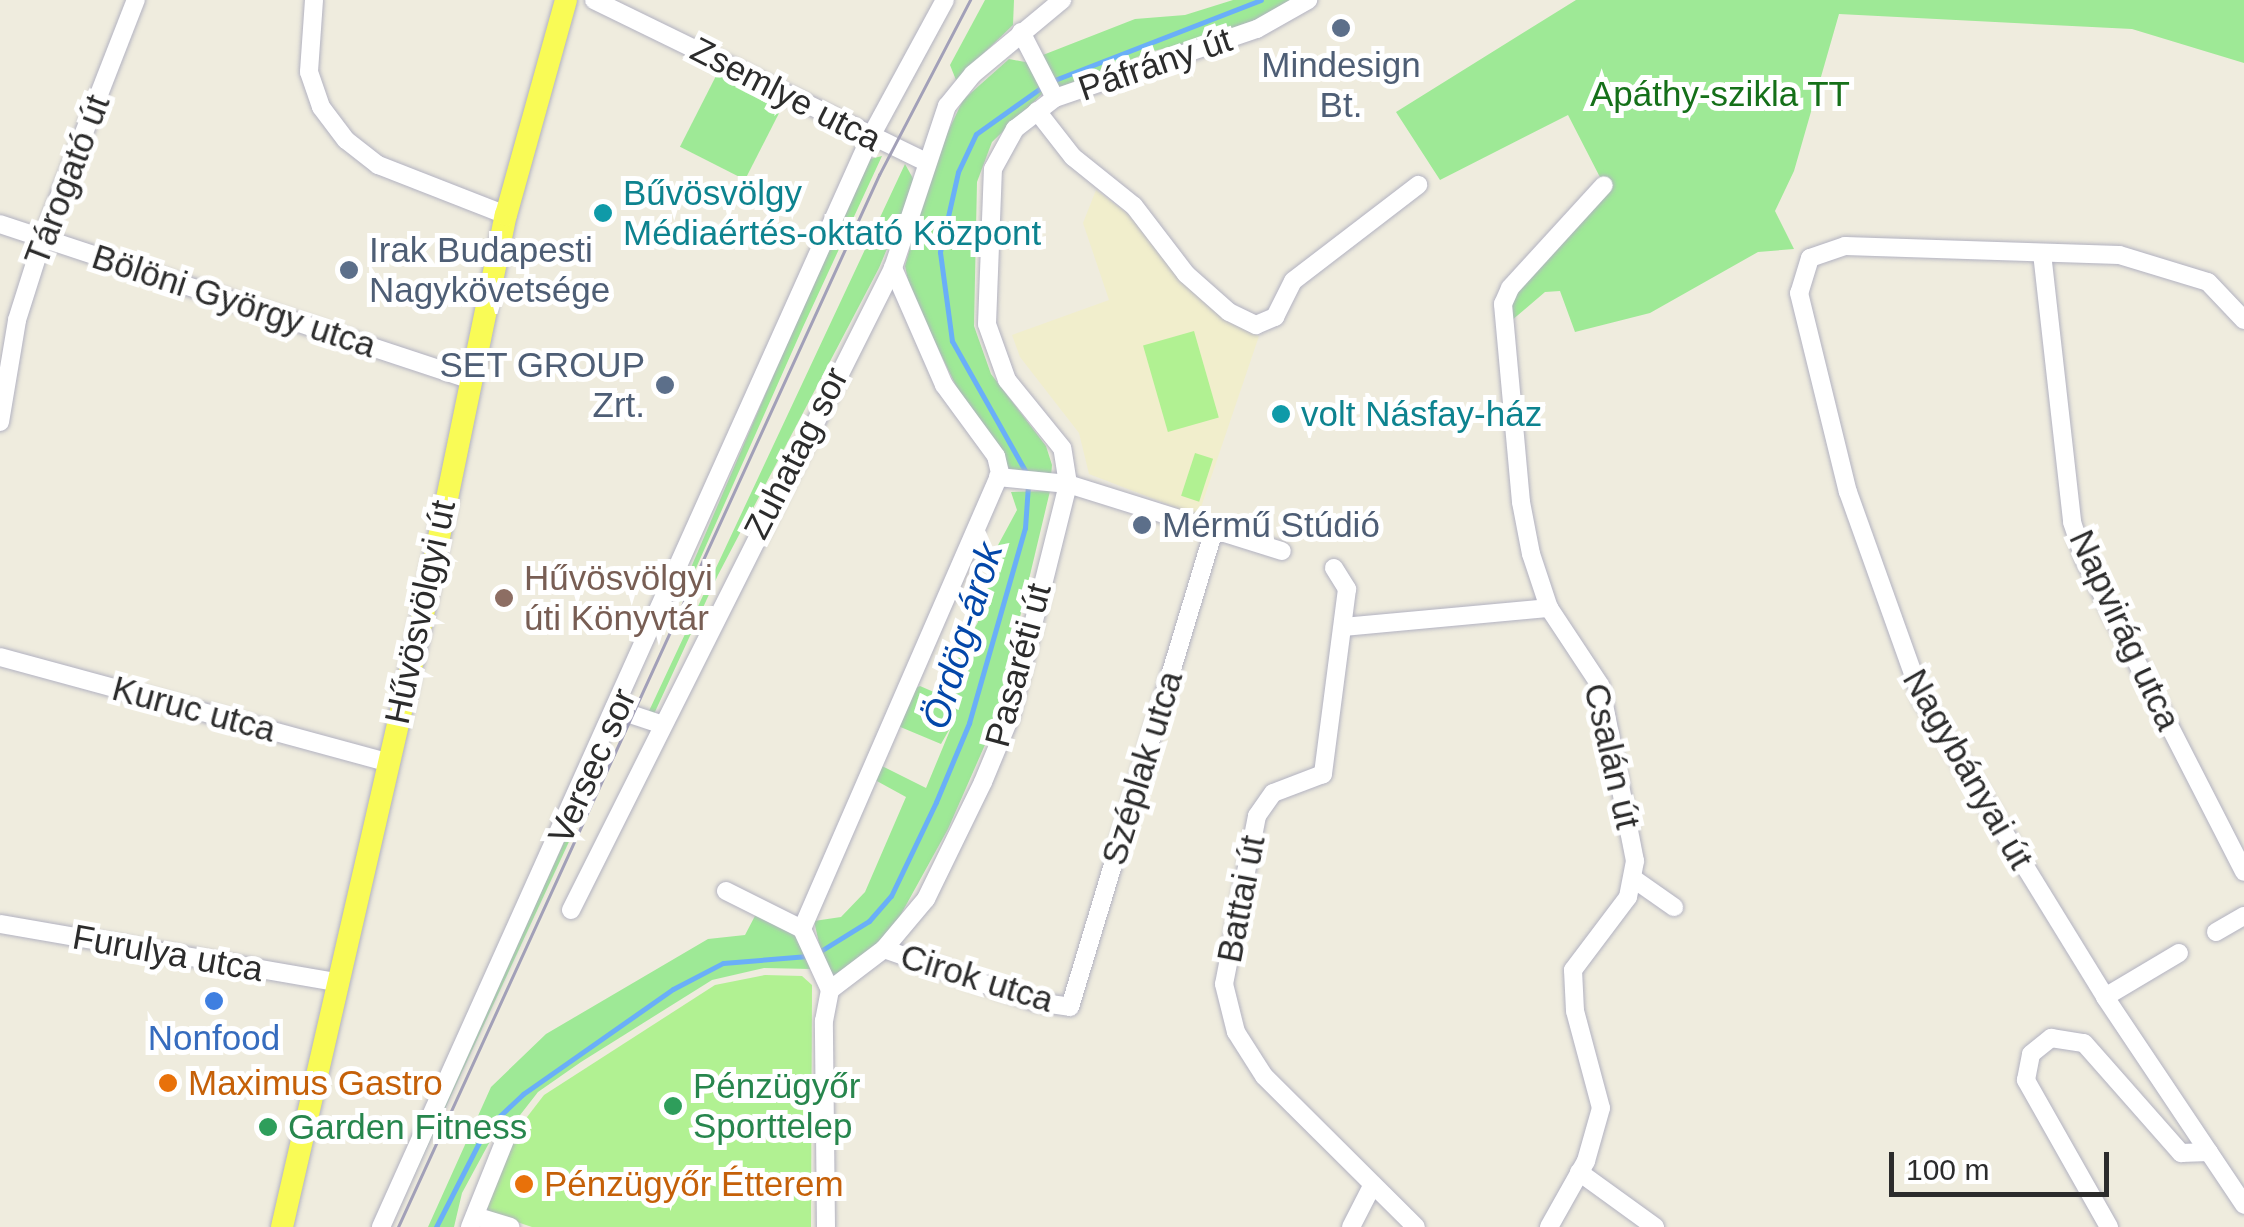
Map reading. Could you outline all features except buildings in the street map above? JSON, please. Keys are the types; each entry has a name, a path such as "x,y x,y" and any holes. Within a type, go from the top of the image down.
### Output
{"main road":[{"name":"Hűvösvölgyi út","path":"282,1227 388,762 468,379 506,215 566,0"}],"street":[{"name":"Tárogató út","path":"0,422 16,320 43,238 136,0"},
{"path":"314,0 309,72 321,107 346,140 378,165 506,215"},
{"name":"Zsemlye utca","path":"594,0 870,138 924,161"},
{"name":"Versec sor","path":"382,1227 618,710 870,138 945,0"},
{"name":"Zuhatag sor","path":"572,910 660,724 892,268 924,161 960,88 1062,0"},
{"name":"Páfrány út","path":"1055,98 1257,29 1308,0"},
{"path":"1021,32 1055,98 1006,140 993,169 987,324 1008,380 1062,448 1059,483"},
{"path":"1037,111 1074,158 1134,206 1186,274 1230,312 1256,325 1274,317 1294,281 1418,185"},
{"name":"Csalán út","path":"1549,1227 1579,1172 1601,1108 1575,1011 1573,970 1634,879 1600,685 1549,608 1520,502 1504,304 1510,288 1604,184"},
{"name":"Bölöni György utca","path":"0,224 468,379"},
{"name":"Nagybányai út","path":"2244,320 2208,282 2152,260 1845,246 1810,258 1799,293 1848,492 1909,672 1939,732 2105,997 2244,1205"},
{"name":"Napvirág utca","path":"2042,254 2072,522 2085,562 2244,872"},
{"path":"826,1227 824,1021 830,990 817,974 803,931 1006,478 996,456 944,385 892,268"},
{"path":"1006,478 1059,483 1282,551"},
{"name":"Pasaréti út","path":"830,990 884,949 926,899 1010,718 1059,483"},
{"name":"Széplak utca","path":"1070,1006 1214,529"},
{"path":"1334,568 1347,589 1344,628 1549,608"},
{"name":"Battai út","path":"1344,628 1324,774 1265,800 1230,937 1224,984 1236,1032 1251,1059 1416,1227"},
{"name":"Kuruc utca","path":"0,657 388,762"},
{"path":"618,710 660,724"},
{"path":"1634,879 1674,907"},
{"path":"726,891 803,931"},
{"path":"2216,932 2244,916"},
{"name":"Furulya utca","path":"0,924 336,982"},
{"name":"Cirok utca","path":"884,949 1036,1002 1070,1006"},
{"path":"2105,997 2179,954"},
{"path":"2108,1227 2026,1080 2032,1054 2052,1038 2084,1043 2181,1153 2208,1152"},
{"path":"507,1135 472,1221 510,1227"},
{"path":"1579,1172 1655,1227"},
{"path":"1350,1227 1372,1186"}],"shaded area":[{"path":"1096,190 1127,213 1164,259 1222,314 1259,336 1198,516 1089,474 1079,433 1020,357 1012,335 1109,300 1083,223"}],"green space":[{"path":"985,0 1014,0 1013,25 956,80 950,65"},
{"path":"1233,0 1294,0 1236,30 1150,52 1042,94 992,142 977,182 974,326 991,374 1046,446 1052,465 1051,477 1012,473 956,386 910,290 905,266 934,161 963,100 1009,59 1025,62 1135,19 1185,15"},
{"name":"Apáthy-szikla TT","path":"1576,0 2244,0 2244,63 2132,29 1839,14 1794,171 1775,211 1794,249 1758,252 1650,313 1575,332 1560,291 1545,292 1511,321 1512,297 1604,185 1568,115 1440,180 1396,112"},
{"path":"719,70 784,103 745,180 680,147"},
{"path":"882,156 681,602 677,600 866,160"},
{"path":"905,164 915,182 879,268 718,575 654,714 649,711"},
{"path":"1194,331 1219,418 1168,432 1143,346"},
{"path":"1195,453 1213,459 1199,502 1181,496"},
{"path":"1050,491 995,722 948,829 889,936 832,977 826,974 814,921 841,917 865,892 906,797 875,780 882,766 926,788 953,723 941,744 898,726 905,693 920,686 952,700 960,684 955,664 978,622 983,576 997,572 997,547 1017,510 1011,492"},
{"path":"582,803 586,805 390,1227 519,940"},
{"path":"756,914 799,932 812,969 764,968 712,980 581,1062 538,1092 506,1133 495,1132 462,1193 454,1227 428,1227 491,1087 546,1034 708,939 745,935"},
{"name":"Pénzügyőr Sporttelep","path":"765,975 802,976 812,985 811,1227 532,1227 481,1210 507,1143 544,1095 715,985"}],"waterway":[{"name":"Ördög-árok","path":"1052,81 1261,0"},
{"name":"Ördög-árok","path":"1027,474 952,341 940,252 958,172 976,134 1042,87"},
{"name":"Ördög-árok","path":"819,952 869,921 891,896 936,802 969,723 1025,528 1028,485"},
{"name":"Ördög-árok","path":"436,1227 486,1129 523,1094 673,989 723,963 808,956"}],"tram line":[{"path":"398,1227 879,175 970,0"}],"place":[{"name":"Mindesign Bt.","path":"1341,28"},
{"name":"Bűvösvölgy Médiaértés-oktató Központ","path":"603,213"},
{"name":"Irak Budapesti Nagykövetsége","path":"349,270"},
{"name":"SET GROUP Zrt.","path":"665,385"},
{"name":"volt Násfay-ház","path":"1281,414"},
{"name":"Mérmű Stúdió","path":"1142,525"},
{"name":"Hűvösvölgyi úti Könyvtár","path":"504,598"},
{"name":"Nonfood","path":"214,1001"},
{"name":"Maximus Gastro","path":"168,1083"},
{"name":"Pénzügyőr Sporttelep","path":"673,1106"},
{"name":"Garden Fitness","path":"268,1127"},
{"name":"Pénzügyőr Étterem","path":"524,1184"}]}
